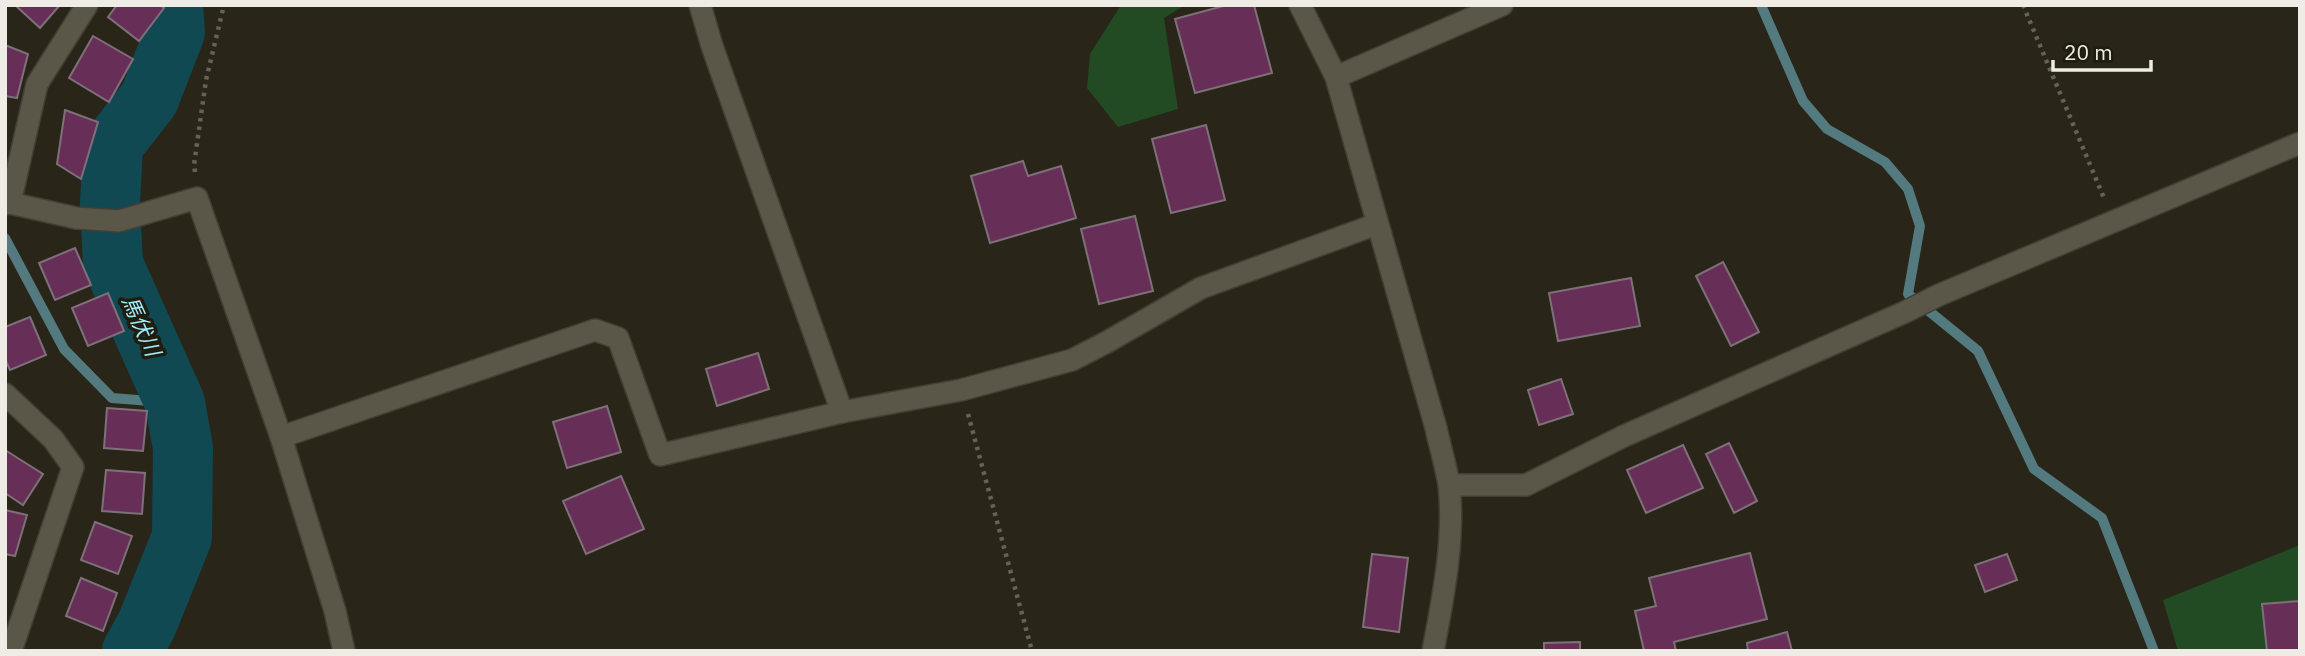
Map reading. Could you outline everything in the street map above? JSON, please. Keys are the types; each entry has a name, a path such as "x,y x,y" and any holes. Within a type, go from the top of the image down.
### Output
{"street":[{"path":"88,5 37,84 8,204 76,218 119,221 197,198 281,437 335,611 344,651"},
{"path":"700,5 712,46 842,412"},
{"path":"1300,5 1336,77 1436,428 1449,485 1450,527 1442,602 1433,651"},
{"path":"1336,77 1502,5"},
{"path":"1449,485 1526,485 1624,436 1939,295 2300,143"},
{"path":"281,437 595,330 618,338 660,455 842,412 961,390 1072,360 1201,288 1377,224"},
{"path":"8,401 53,439 73,467 11,651"}],"path":[{"path":"197,198 194,165 206,80 224,5"},
{"path":"2023,5 2115,222"},
{"path":"961,390 1032,651"}],"green space":[{"path":"1121,5 1185,5 1164,18 1178,109 1118,127 1087,88 1090,54"},
{"path":"2300,545 2300,651 2178,651 2163,600"}],"building":[{"path":"15,5 60,5 40,28"},
{"path":"117,5 160,5 164,8 139,41 108,17"},
{"path":"1227,5 1254,5 1272,73 1195,93 1175,19"},
{"path":"93,36 133,59 109,102 69,78"},
{"path":"5,45 28,54 17,98 5,96"},
{"path":"65,110 98,122 81,179 57,164"},
{"path":"1206,125 1225,200 1171,213 1152,139"},
{"path":"1023,161 1028,176 1061,166 1076,218 990,243 971,176"},
{"path":"1135,216 1153,291 1099,304 1081,229"},
{"path":"75,248 91,285 55,300 39,263"},
{"path":"1723,262 1759,332 1731,346 1696,276"},
{"path":"1631,278 1640,326 1558,341 1549,293"},
{"path":"108,293 124,331 88,346 72,308"},
{"path":"30,317 46,355 10,370 5,359 5,327"},
{"path":"758,353 769,389 717,406 706,369"},
{"path":"1561,379 1573,414 1539,425 1528,390"},
{"path":"607,406 621,452 567,468 553,422"},
{"path":"107,408 147,411 143,451 104,448"},
{"path":"1729,443 1757,501 1734,513 1706,454"},
{"path":"1683,445 1703,488 1646,513 1627,470"},
{"path":"5,450 43,474 23,505 5,493"},
{"path":"106,470 145,473 142,514 102,511"},
{"path":"621,476 644,529 586,554 563,501"},
{"path":"5,510 27,515 15,556 5,554"},
{"path":"95,522 132,536 118,574 81,560"},
{"path":"1750,553 1767,619 1674,642 1676,651 1644,651 1635,611 1656,606 1649,578"},
{"path":"1372,554 1408,558 1399,632 1363,627"},
{"path":"2007,554 2017,580 1985,592 1975,565"},
{"path":"81,578 117,593 103,631 66,616"},
{"path":"2300,601 2300,650 2267,651 2262,604"},
{"path":"1787,632 1792,651 1748,651 1747,643"},
{"path":"1580,642 1580,651 1544,651 1544,643"}],"waterway":[{"name":"馬伏川","path":"132,651 147,624 182,537 183,448 175,403 113,264 110,204 113,145 149,99 175,32 173,5"},
{"path":"1761,5 1803,101 1827,129 1885,162 1908,189 1920,226 1908,294 1978,351 2034,469 2102,518 2154,651"},
{"path":"5,238 64,349 112,398 175,403"}]}
